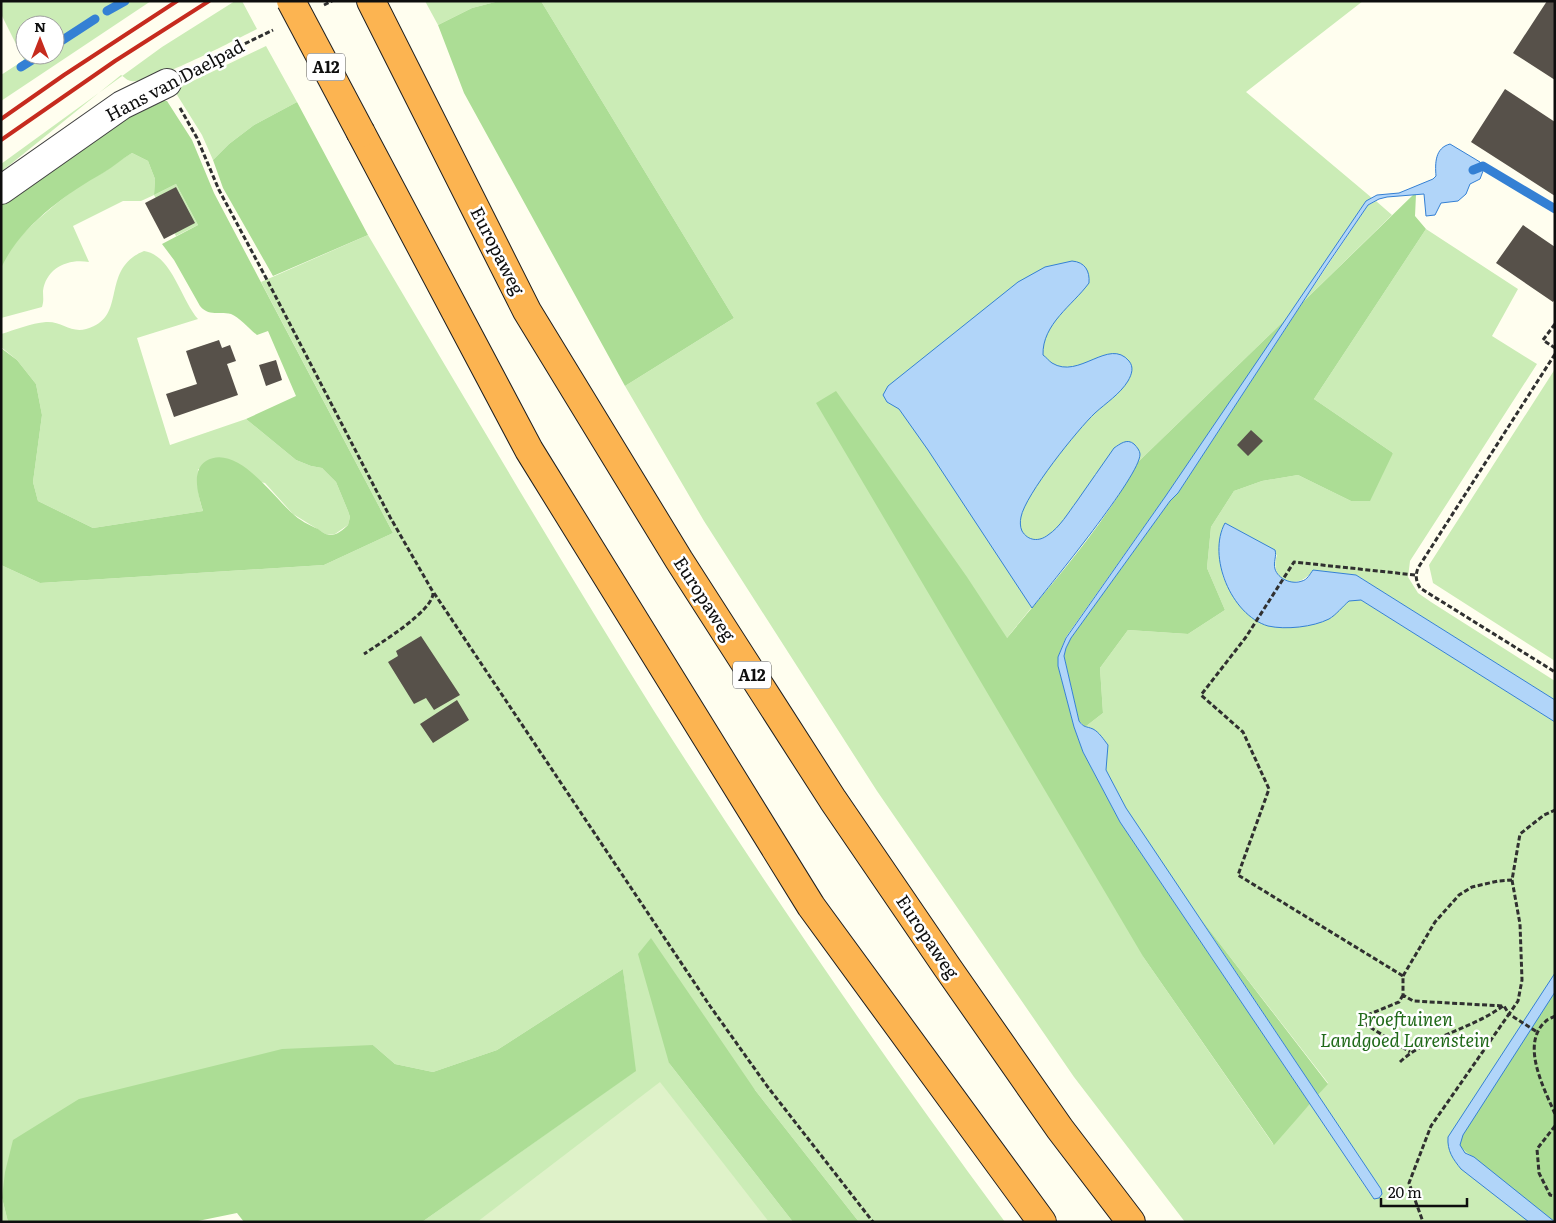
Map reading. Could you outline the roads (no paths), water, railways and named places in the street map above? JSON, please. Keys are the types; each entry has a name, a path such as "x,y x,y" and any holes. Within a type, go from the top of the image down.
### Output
{"highway":[{"name":"A12","path":"291,1 529,450 812,906 1042,1222"},
{"name":"Europaweg","path":"371,1 527,311 678,560 834,800 936,951 1060,1129 1131,1222"}],"street":[{"name":"Hans van Daelpad","path":"1,190 122,105 167,83"}],"water":[{"path":"1450,144 1480,162 1483,171 1480,179 1470,184 1466,194 1458,201 1441,203 1435,215 1426,216 1424,194 1387,197 1368,205 1178,493 1170,501 1071,638 1064,656 1079,721 1084,726 1097,732 1108,745 1106,770 1126,808 1381,1189 1382,1194 1379,1198 1374,1199 1120,822 1083,752 1074,727 1058,666 1058,657 1066,638 1165,497 1366,201 1377,195 1399,193 1433,179 1436,176 1436,161 1439,152"},
{"path":"1072,261 1080,263 1086,268 1089,275 1089,283 1053,324 1044,344 1043,355 1052,363 1062,367 1083,364 1112,354 1121,355 1129,361 1132,371 1125,386 1087,421 1065,447 1032,494 1020,520 1024,534 1030,539 1041,539 1052,532 1067,515 1114,448 1124,442 1131,442 1140,454 1126,484 1111,506 1032,608 928,450 899,409 887,402 883,395 888,386 1018,282 1045,267"},
{"path":"1225,523 1275,550 1275,569 1279,576 1286,580 1298,582 1304,580 1313,570 1356,575 1555,700 1555,722 1361,600 1349,601 1329,619 1307,626 1275,627 1255,620 1243,610 1233,597 1221,567 1220,536"},
{"path":"1555,973 1555,992 1463,1135 1460,1145 1465,1153 1474,1157 1555,1222 1529,1222 1461,1169 1451,1154 1448,1146 1448,1137"}],"waterway":[{"path":"107,11 125,1"},
{"path":"65,38 95,19"},
{"path":"1473,170 1483,166 1555,209"}],"railway":[{"path":"1,119 177,1"},
{"path":"1,140 115,61 209,1"}],"park label":[{"name":"Proeftuinen Landgoed Larenstein","path":"1405,1030"}]}
